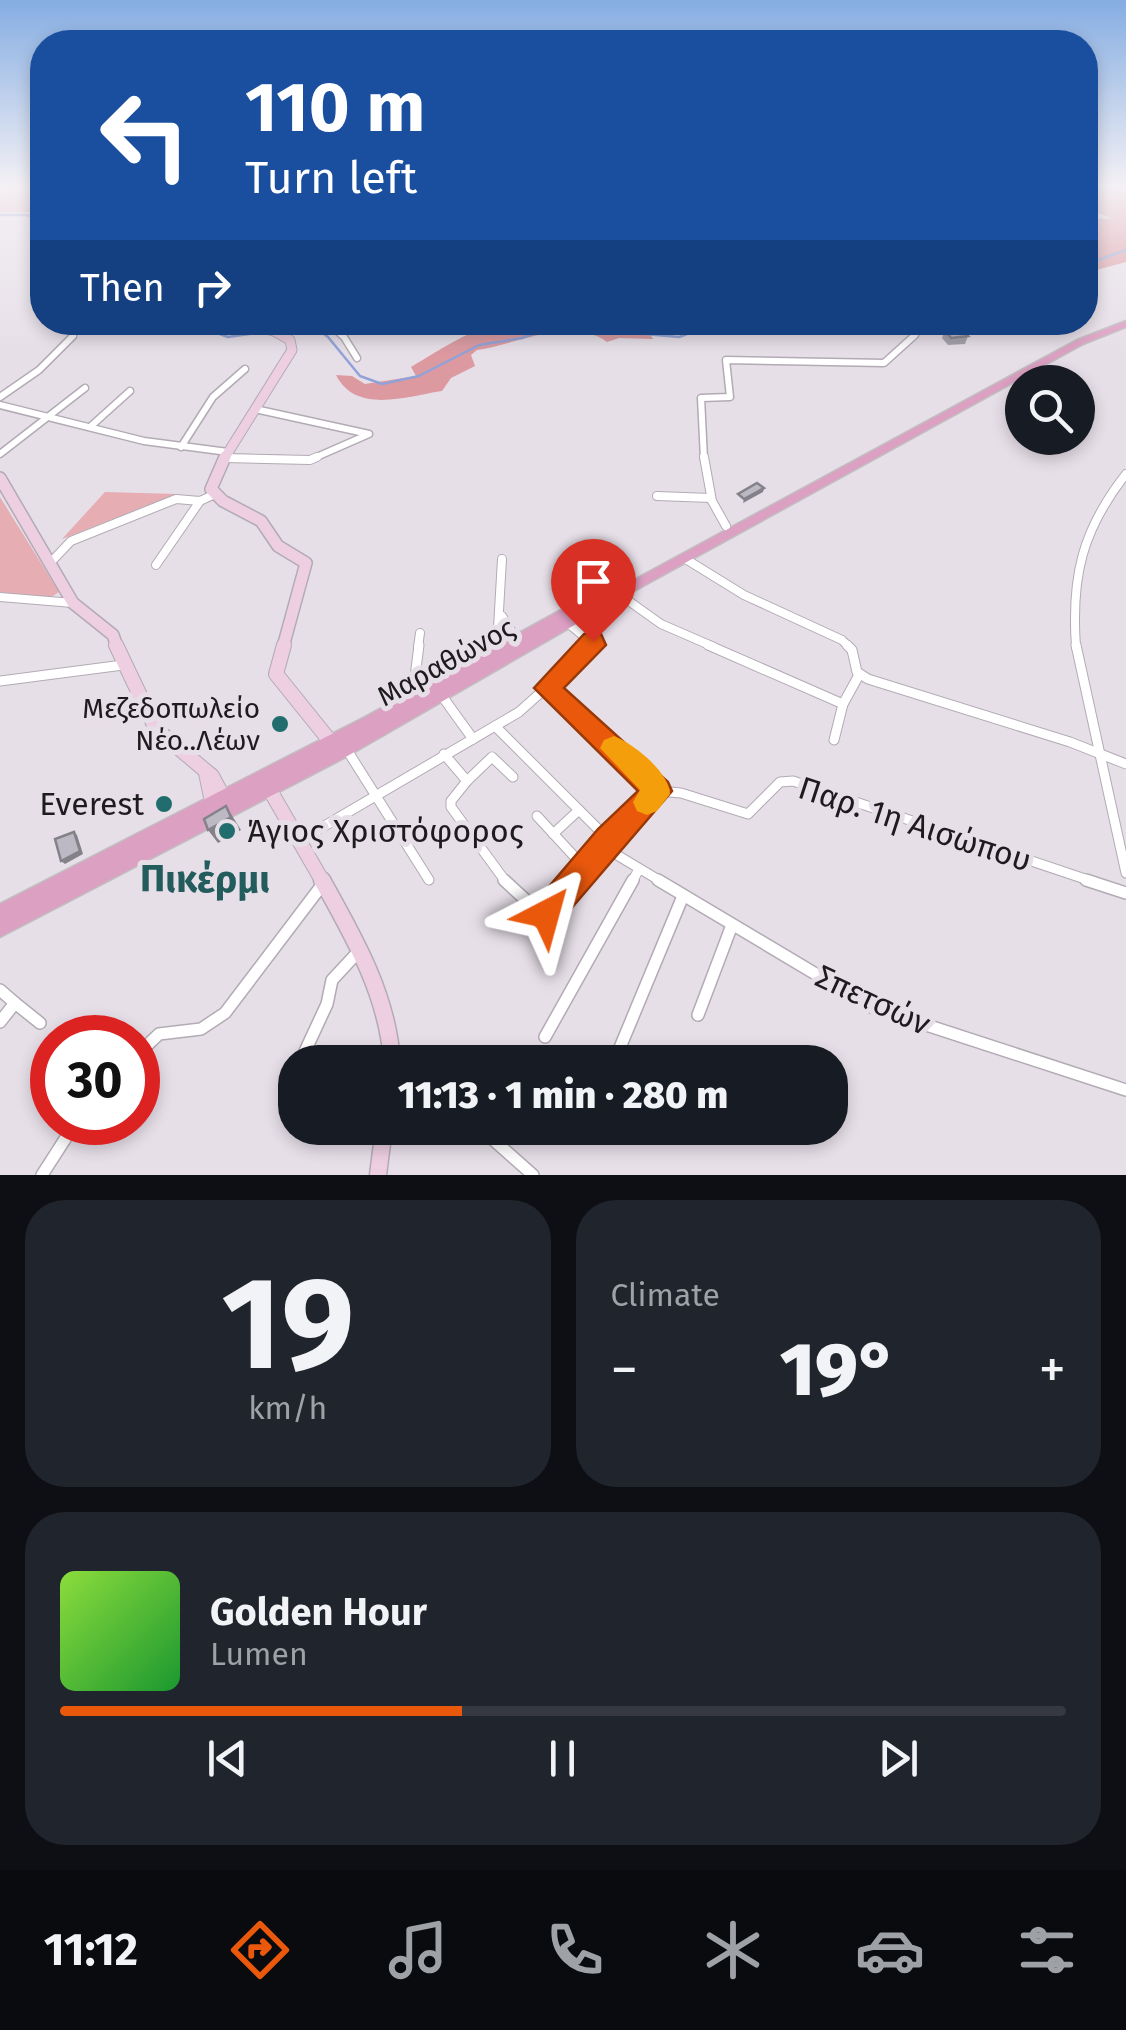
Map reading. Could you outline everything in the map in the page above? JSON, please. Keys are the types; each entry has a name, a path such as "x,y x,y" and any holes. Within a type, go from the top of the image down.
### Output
{"main road":[{"name":"Μαραθώνος","path":"1098,331 1126,321"},
{"name":"Μαραθώνος","path":"1098,334 1126,321"},
{"name":"Μαραθώνος","path":"0,928 266,783 442,696 514,647 726,526 1063,344 1088,335"},
{"name":"Μαραθώνος","path":"339,745 423,691 568,624 1097,335"},
{"name":"Μαραθώνος","path":"0,913 221,807"}],"street":[{"path":"284,335 292,350 211,485 215,494 261,521 278,546 306,563 276,674 339,745 429,880"},
{"path":"343,335 357,358"},
{"path":"726,526 711,498 701,400 730,398 729,359 886,362 915,335"},
{"path":"0,401 73,336"},
{"path":"181,447 206,406 245,368"},
{"path":"0,454 85,388"},
{"path":"90,427 130,391"},
{"path":"0,401 90,427 226,455 310,460 368,434 254,409"},
{"path":"1126,474 1100,507 1075,577 1077,655 1126,873"},
{"path":"0,478 73,603 111,631 123,665 156,729 206,773 221,807"},
{"path":"156,564 200,501 215,494"},
{"path":"657,496 711,498"},
{"path":"51,562 68,543 88,534 178,498 200,501"},
{"path":"502,558 498,630 514,647"},
{"path":"684,558 744,595 842,640 852,650 859,674 844,704 834,740"},
{"path":"619,594 661,624 844,704"},
{"path":"0,597 73,603"},
{"path":"298,842 495,726 547,688 594,645 568,624"},
{"path":"420,634 415,677 423,691"},
{"path":"0,680 123,665"},
{"path":"859,674 1126,764"},
{"path":"513,777 492,758 453,797 451,807 503,879 539,914 549,912 584,867 658,791 547,688"},
{"path":"442,696 473,739"},
{"name":"Σπετσών","path":"495,726 579,810 606,843 639,869 870,1006 1126,1090"},
{"path":"444,754 467,781"},
{"name":"Παρ. 1η Αισώπου","path":"658,791 681,793 748,814 780,782 793,782 1126,894"},
{"path":"266,783 359,951 382,1000 390,1045"},
{"path":"553,834 579,810"},
{"path":"537,816 584,867"},
{"path":"544,1038 639,869"},
{"path":"160,1034 198,1032 220,1018 237,1002 322,885"},
{"path":"621,1045 683,896"},
{"path":"698,1015 732,925"},
{"path":"307,1045 327,1004 332,980 359,951"},
{"path":"0,990 30,1015"},
{"path":"0,1022 15,1003"},
{"path":"42,1175 61,1145"},
{"path":"378,1175 382,1145"},
{"path":"500,1145 534,1175"}],"shaded area":[{"path":"1098,243 1126,243 1126,262 1098,270"},
{"path":"468,335 544,335 477,350 471,355 475,366 451,378 442,391 399,399 369,399 345,387 336,375 352,376 365,384 416,376 411,367"},
{"path":"593,335 651,335 653,339 619,338 607,342"},
{"path":"105,492 177,494 62,539"},
{"path":"0,497 59,592 50,598 0,592"}],"building":[{"path":"757,483 764,488 744,499 738,494"},
{"path":"226,806 231,817 208,830 204,819"},
{"path":"74,832 80,851 61,861 55,839"}],"waterway":[{"path":"1098,260 1126,250"},
{"path":"223,335 242,335"},
{"path":"325,335 360,376 382,384 419,376 479,345 530,335"},
{"path":"656,335 684,335"}],"slow traffic":[{"path":"614,748 656,787 658,791 647,802"}],"place":[{"name":"Μεζεδοπωλείο Νέο..Λέων","path":"280,724"},
{"name":"Everest","path":"164,804"},
{"name":"Άγιος Χριστόφορος","path":"227,831"}],"district":[{"name":"Πικέρμι","path":"205,879"}],"route":[{"path":"546,914 608,839 658,791 547,688 594,645 593,641"}]}
